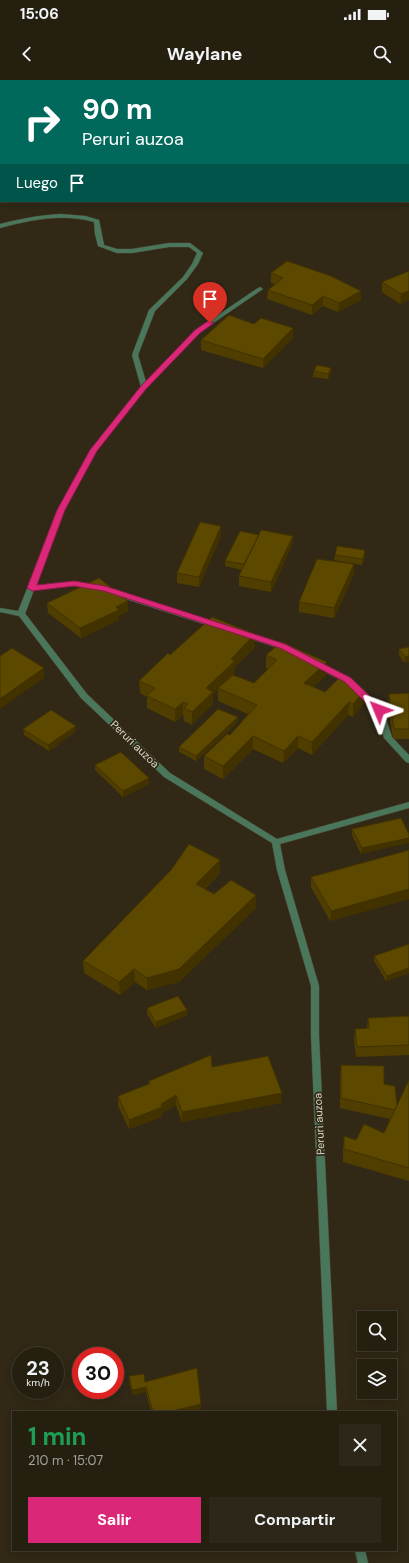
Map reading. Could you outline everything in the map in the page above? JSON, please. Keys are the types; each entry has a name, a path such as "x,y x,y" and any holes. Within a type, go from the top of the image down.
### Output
{"street":[{"path":"0,226 26,220 64,215 83,216 97,221 101,246 117,251 132,251 169,245 190,245 200,253 195,264 185,278 152,310 135,355 144,387"},
{"path":"0,610 22,614 61,510 94,450 144,387 198,331 260,289"},
{"path":"32,588 74,584 105,589 225,628"},
{"name":"Peruri auzoa","path":"22,614 84,696 167,775 276,842 281,870 315,986 316,1052 332,1411"},
{"path":"239,632 282,646 296,653"},
{"path":"309,660 348,680 379,710 388,738 409,760"},
{"path":"276,842 406,806"},
{"path":"360,1551 363,1563"}],"building":[{"path":"287,261 331,276 361,291 339,303 323,296 312,305 268,290 283,278 271,273"},
{"path":"409,271 409,291 401,294 382,282"},
{"path":"229,315 254,324 261,318 293,328 263,359 201,340"},
{"path":"317,365 331,368 328,374 314,371"},
{"path":"200,522 221,526 199,577 177,573"},
{"path":"261,530 293,536 271,582 239,576"},
{"path":"240,531 259,535 244,564 225,561"},
{"path":"337,546 365,550 363,559 335,555"},
{"path":"317,559 354,564 334,608 299,602"},
{"path":"99,578 128,601 116,607 119,610 80,628 47,603"},
{"path":"212,617 255,634 231,659 235,661 206,688 213,692 192,712 184,708 188,704 183,702 175,709 147,696 155,688 139,681 168,653 170,655"},
{"path":"281,642 327,662 304,683 325,692 339,678 365,690 353,704 349,702 312,742 298,736 284,751 253,736 223,766 204,756 227,734 230,735 257,705 218,688 233,675 254,683 277,660 266,655"},
{"path":"409,647 409,656 405,657 399,649"},
{"path":"12,648 44,668 0,699 0,656"},
{"path":"409,693 409,729 394,729 389,694"},
{"path":"218,709 238,717 196,756 179,747"},
{"path":"51,710 76,726 48,745 23,729"},
{"path":"121,752 149,778 123,791 95,765"},
{"path":"401,818 409,834 409,838 362,848 352,829"},
{"path":"189,844 220,860 196,884 214,894 231,880 256,895 179,969 147,978 134,969 119,982 83,961 171,870"},
{"path":"409,850 409,889 331,911 311,877"},
{"path":"409,944 409,968 387,976 374,956"},
{"path":"178,996 187,1010 156,1022 147,1008"},
{"path":"409,1016 409,1045 357,1047 355,1029 369,1028 368,1018"},
{"path":"211,1055 212,1067 268,1056 282,1093 182,1112 176,1095 161,1104 162,1107 129,1120 118,1096 149,1084 149,1081"},
{"path":"341,1065 384,1066 384,1084 395,1086 397,1105 395,1110 341,1098"},
{"path":"409,1080 409,1168 344,1149 344,1136 356,1140 364,1124 384,1133"},
{"path":"197,1368 201,1404 172,1411 153,1411 146,1387 132,1390 129,1376 144,1374 145,1382"}],"route":[{"path":"210,323 198,331 144,387 94,450 61,510 32,588 74,584 105,589 282,646 348,680 379,710"}]}
